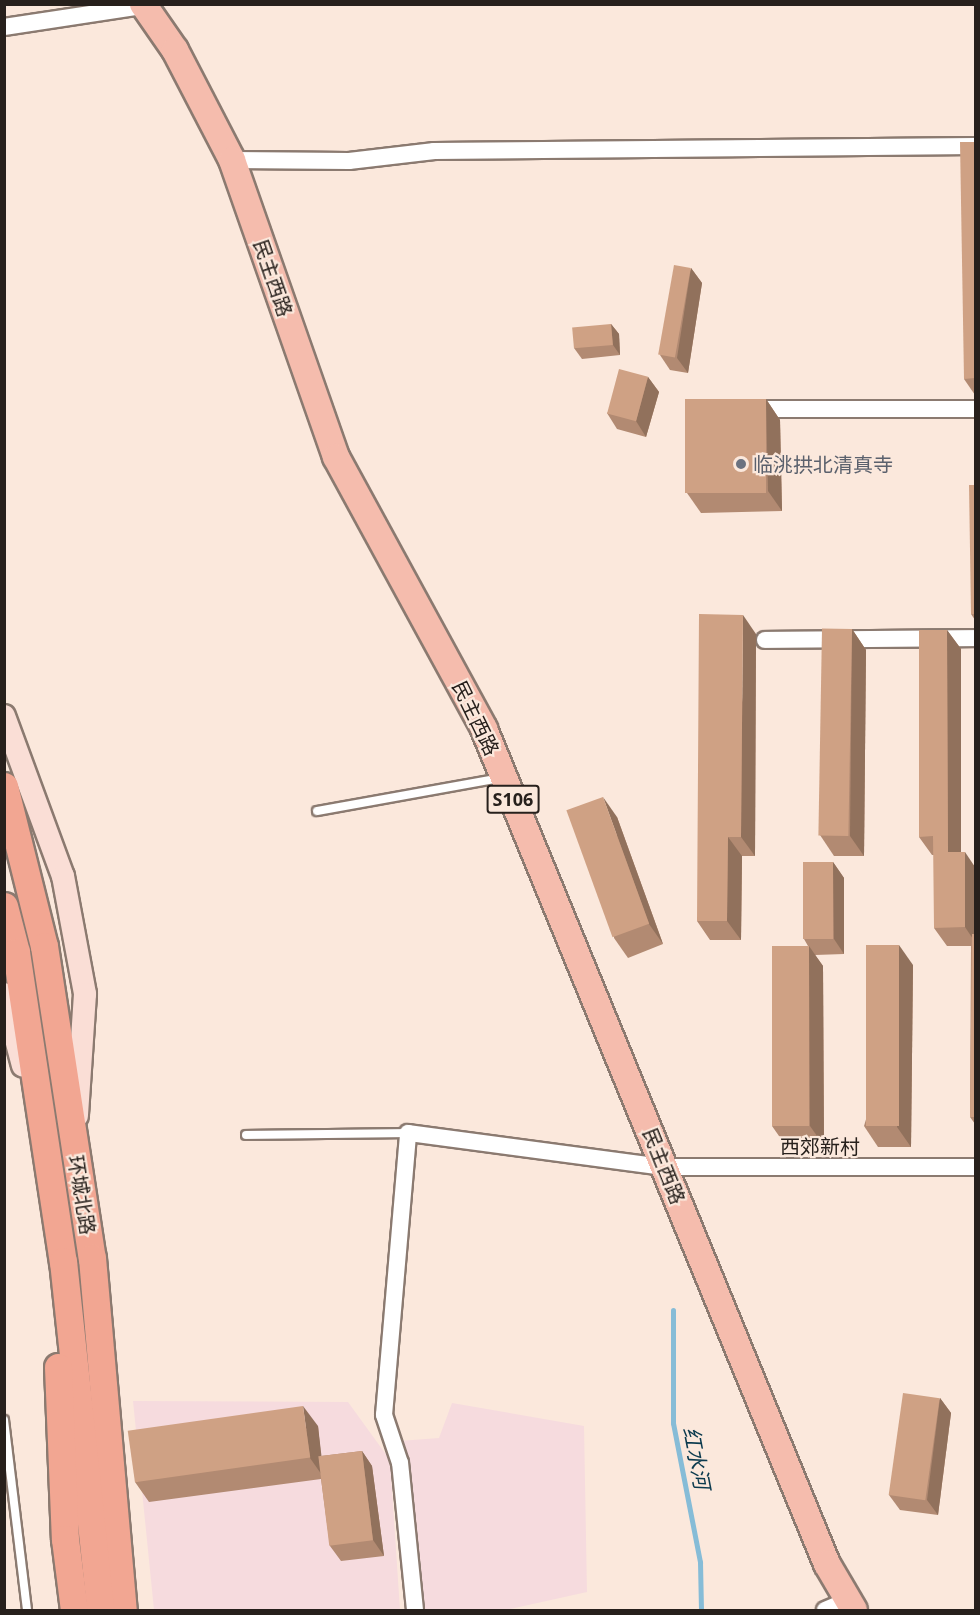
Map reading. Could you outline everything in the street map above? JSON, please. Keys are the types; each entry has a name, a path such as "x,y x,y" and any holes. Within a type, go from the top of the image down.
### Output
{"highway":[{"name":"环城北路","path":"4,786 44,946 92,1258 123,1611"},
{"name":"环城北路","path":"4,906 16,952 63,1261 100,1611"},
{"path":"82,1191 103,1252 138,1611"},
{"path":"63,1261 58,1372 65,1539 74,1611"}],"main road":[{"name":"民主西路","path":"143,5 175,50 232,160 336,457 484,729 827,1564 851,1605"},
{"path":"4,716 63,876 85,994 75,1150"},
{"path":"4,994 47,1158"}],"street":[{"path":"4,27 143,5"},
{"path":"232,160 349,161 434,151 975,146"},
{"path":"736,409 975,409"},
{"path":"765,640 975,638"},
{"path":"408,1133 384,1415 400,1463 415,1611"},
{"name":"西郊新村","path":"408,1133 664,1167 975,1167"},
{"path":"825,1611 851,1605"}],"lane":[{"path":"317,811 504,777"},
{"path":"246,1135 408,1133"},
{"path":"4,1420 27,1611"}],"shaded area":[{"path":"133,1401 348,1402 390,1460 400,1610 154,1610"},
{"path":"452,1403 584,1426 587,1592 506,1610 419,1610 399,1441 439,1438"}],"building":[{"path":"960,142 975,142 975,378 964,379"},
{"path":"674,265 691,268 675,358 658,355"},
{"path":"611,324 613,345 574,348 572,327"},
{"path":"619,369 648,377 636,421 607,413"},
{"name":"临洮拱北清真寺","path":"685,399 766,399 766,493 685,493"},
{"path":"969,485 975,485 975,614 971,614"},
{"path":"699,614 743,615 741,837 728,837 727,921 697,921"},
{"path":"822,628 852,629 848,836 818,835"},
{"path":"919,630 947,630 948,852 965,852 965,927 934,928 933,836 919,837"},
{"path":"603,797 649,924 613,937 566,810"},
{"path":"803,862 833,862 833,939 803,939"},
{"path":"972,934 975,934 975,1117 970,1117"},
{"path":"866,945 899,945 899,1126 866,1126"},
{"path":"772,946 809,946 809,1126 772,1126"},
{"path":"903,1393 940,1398 925,1500 889,1495"},
{"path":"303,1406 310,1457 135,1482 128,1431"},
{"path":"362,1451 373,1540 329,1546 318,1456"}],"waterway":[{"name":"红水河","path":"673,1310 673,1423 700,1562 701,1610"}],"place":[{"name":"临洮拱北清真寺","path":"741,464"}]}
